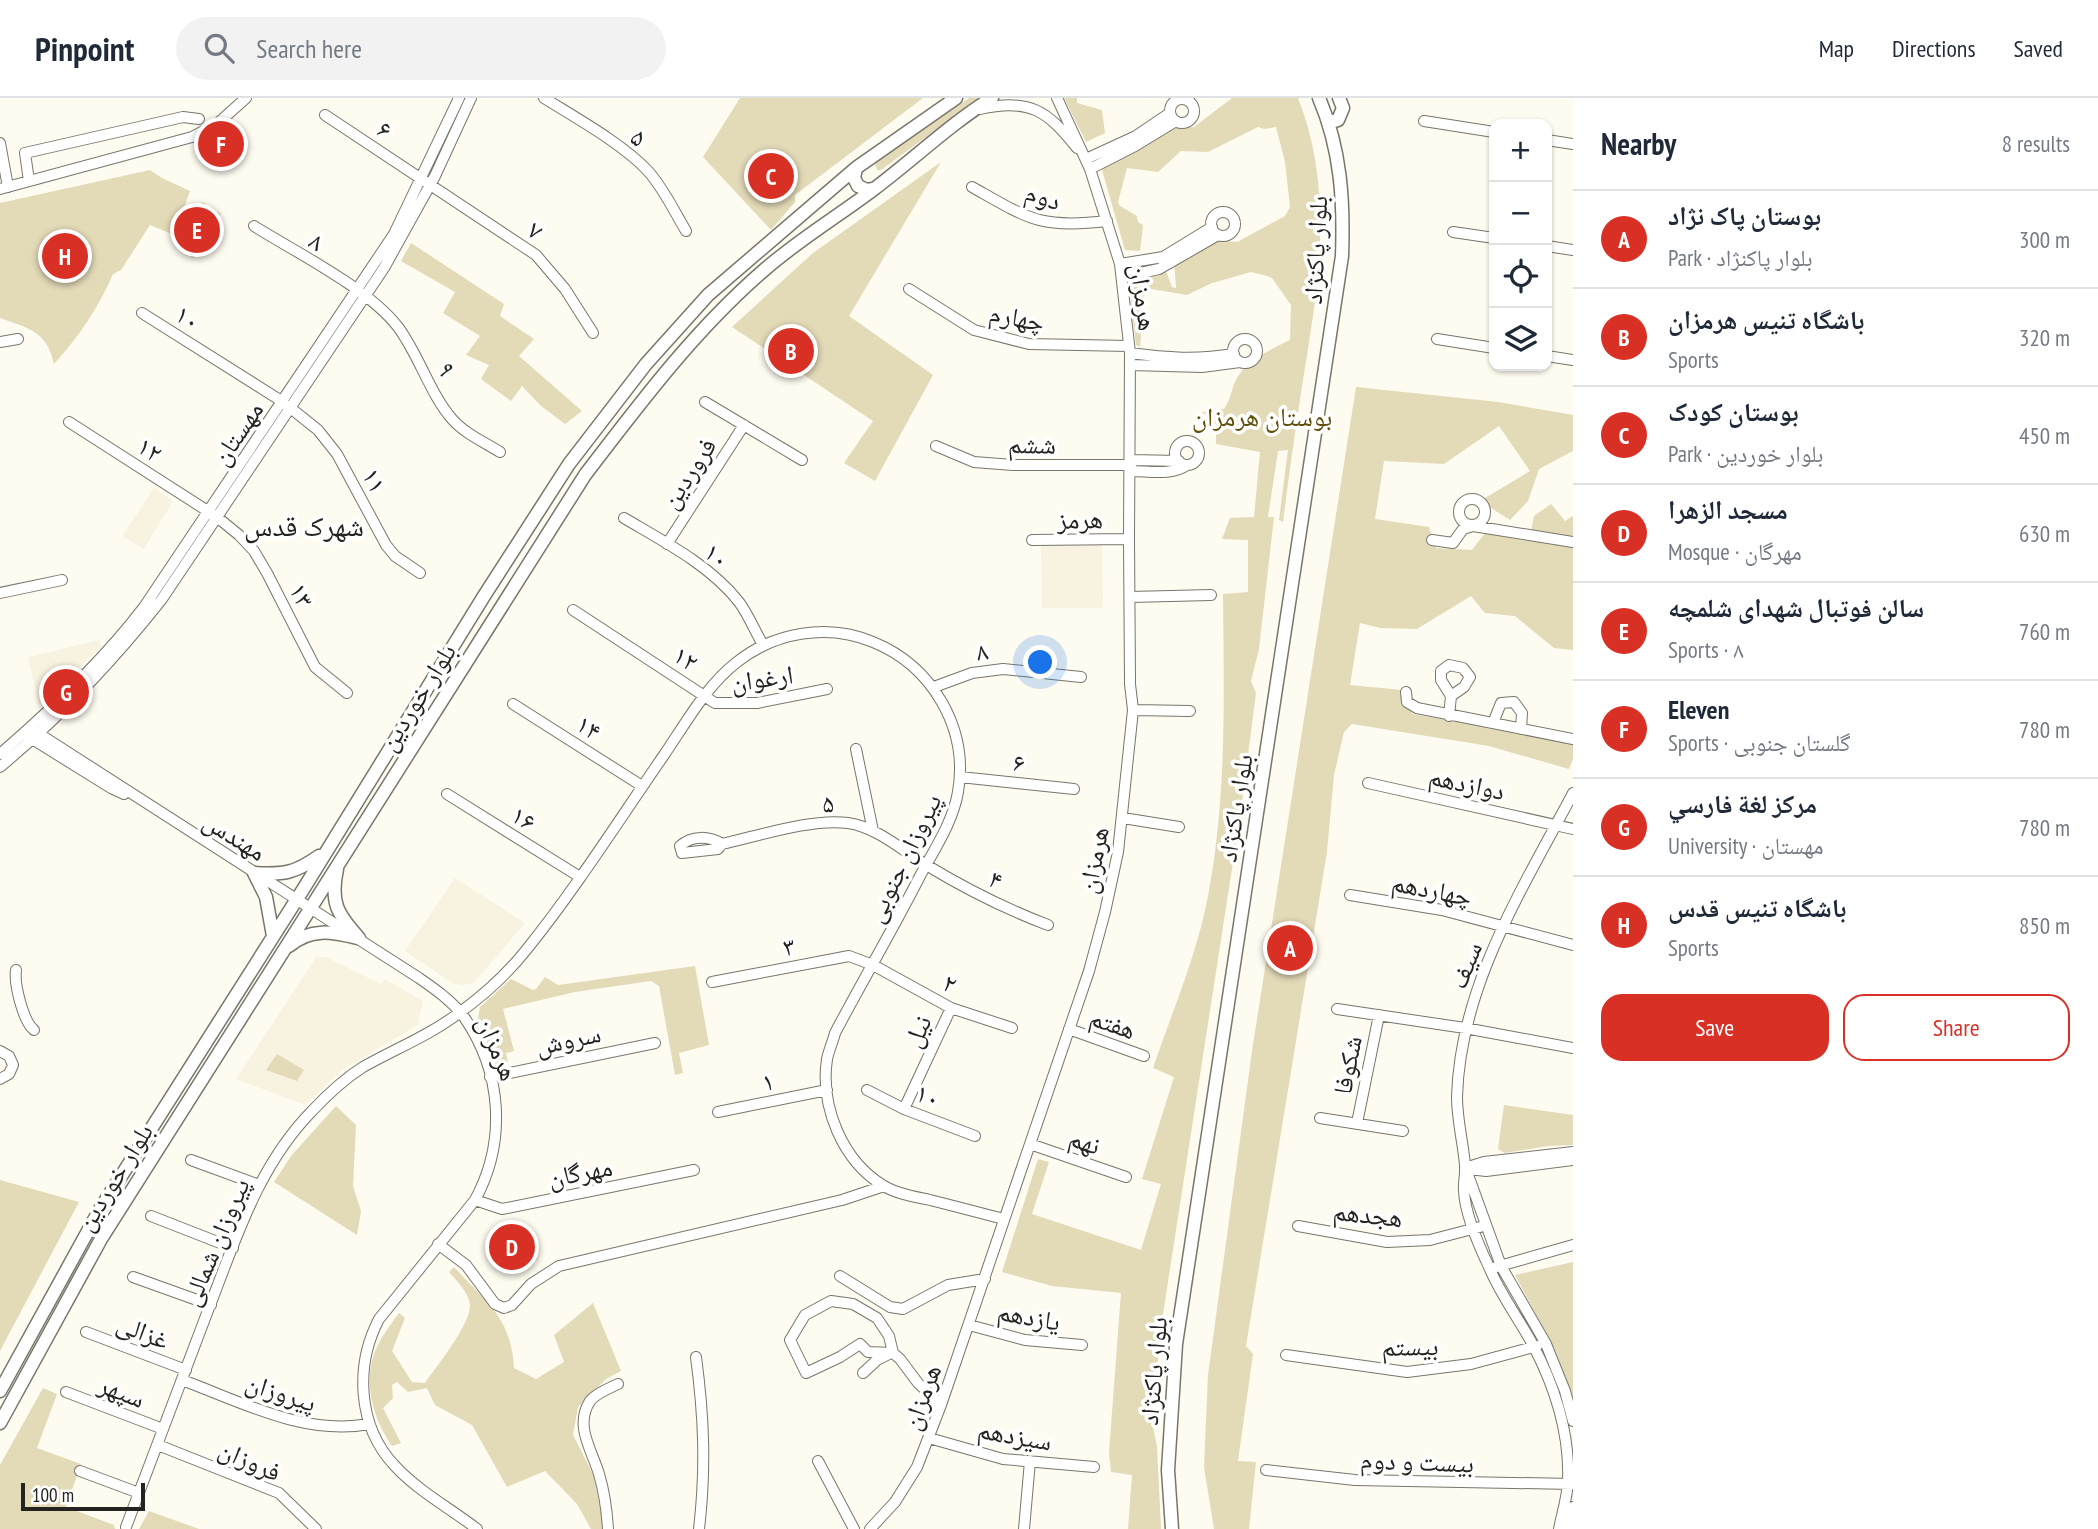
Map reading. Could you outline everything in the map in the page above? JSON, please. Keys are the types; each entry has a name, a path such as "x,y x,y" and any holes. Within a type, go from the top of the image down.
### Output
{"main road":[{"name":"بلوار خوردین","path":"0,1391 99,1211 569,464 646,364 708,295 856,168 956,98"},
{"name":"بلوار خوردین","path":"0,1423 102,1239 585,475 661,376 722,309 761,272 789,248 873,189 971,111 992,98"},
{"name":"بلوار پاکنژاد","path":"1172,1529 1168,1470 1176,1343 1342,256 1338,156 1319,98"},
{"path":"1328,119 1331,122 1338,120 1341,103"},
{"path":"856,168 854,178 858,186 867,190 873,189"},
{"path":"273,936 266,897 254,873 289,873 304,867 326,852"},
{"path":"340,860 334,881 334,899 340,916 359,938"},
{"path":"281,953 306,934 325,932 359,938"}],"street":[{"path":"0,143 4,188 192,137 217,124 246,98"},
{"path":"427,181 459,98"},
{"path":"427,181 471,98"},
{"name":"۵","path":"544,98 646,168 660,186 686,231"},
{"name":"هرمزان","path":"870,1529 895,1502 917,1467 941,1405 1089,971 1105,912 1123,818 1133,710 1130,684 1130,350 1120,264 1088,164 1058,98"},
{"name":"هرمزان","path":"971,111 1004,102 1036,109 1058,127 1088,164"},
{"name":"۶","path":"325,115 427,181"},
{"path":"29,181 25,153 183,117 199,118"},
{"path":"1088,164 1173,117"},
{"path":"1424,121 1489,131"},
{"path":"1552,141 1573,144"},
{"name":"مهستان","path":"32,734 122,649 361,294 384,268 427,181"},
{"name":"۷","path":"427,181 536,255 565,289 593,333"},
{"name":"دوم","path":"972,187 1018,213 1046,223 1065,225 1107,222"},
{"name":"۸","path":"254,226 361,294"},
{"path":"1122,277 1159,269 1165,261 1215,231"},
{"path":"1453,232 1489,237"},
{"path":"1552,247 1573,250"},
{"path":"1120,264 1165,261"},
{"name":"چهارم","path":"909,289 974,330 1029,344 1130,350 1182,364"},
{"name":"۹","path":"361,294 397,326 453,421 500,452"},
{"name":"۱۰","path":"142,313 286,405"},
{"path":"0,342 18,339"},
{"path":"1437,339 1489,347"},
{"path":"1552,357 1573,360"},
{"path":"1130,365 1219,366 1237,358"},
{"path":"705,402 802,460"},
{"name":"۱۱","path":"286,405 318,430 337,454 386,545 395,556 420,573"},
{"name":"۱۲","path":"69,422 213,514"},
{"name":"فروردین","path":"667,544 744,425"},
{"name":"ششم","path":"936,446 974,462 1013,466 1131,465 1170,471 1181,470 1183,463"},
{"name":"۱۳","path":"213,514 254,551 315,667 346,694"},
{"name":"۱۰","path":"624,518 713,576 739,602 763,645"},
{"path":"1432,540 1453,543 1463,529 1473,526 1573,542"},
{"name":"هرمز","path":"1032,540 1129,539"},
{"path":"0,593 62,580"},
{"path":"1130,597 1211,595"},
{"name":"۱۲","path":"573,610 705,696"},
{"name":"پیروزان جنوبی","path":"460,1013 515,963 580,877 705,696 737,662 763,645 790,635 819,632 854,635 896,654 934,688 954,729 960,757 960,777 954,808 835,1033 827,1058 827,1090 832,1115 841,1140 857,1164 884,1186 1004,1219"},
{"name":"۸","path":"934,688 972,673 1003,669 1081,677"},
{"name":"ارغوان","path":"705,696 715,703 738,705 827,689"},
{"path":"1406,692 1406,698 1411,705 1449,716 1573,739"},
{"path":"1449,716 1451,696"},
{"path":"1493,723 1501,703 1514,702 1522,713 1521,729"},
{"name":"۱۴","path":"513,704 642,786"},
{"path":"1133,710 1190,712"},
{"path":"0,754 32,734"},
{"path":"0,767 32,734"},
{"name":"مهندس","path":"32,734 117,783 310,909"},
{"path":"856,748 873,831"},
{"name":"۶","path":"960,777 1074,789"},
{"name":"دوازدهم","path":"1368,783 1557,824"},
{"name":"سیف","path":"1559,1529 1570,1484 1560,1414 1534,1347 1490,1269 1474,1229 1464,1192 1465,1168 1457,1096 1465,1028 1479,982 1504,926 1573,793"},
{"name":"۱۶","path":"447,794 580,877"},
{"path":"1123,818 1179,827"},
{"name":"۵","path":"722,844 822,822 850,823 873,831 926,865"},
{"path":"1557,824 1573,829"},
{"name":"۴","path":"926,865 1005,908 1048,925"},
{"name":"چهاردهم","path":"1350,895 1442,910 1504,926"},
{"name":"هرمزان","path":"310,909 359,938 442,995 460,1013 474,1035 490,1077 497,1103 498,1130 489,1169 475,1200 394,1298 371,1334 363,1370 363,1391 369,1424 377,1442 396,1467 477,1529"},
{"path":"1504,926 1573,944"},
{"name":"۳","path":"712,982 842,957 856,958 873,965"},
{"name":"۲","path":"873,965 951,1008 1012,1028"},
{"path":"16,970 16,985 28,1024 34,1030"},
{"name":"نیل","path":"904,1109 951,1008"},
{"path":"1337,1009 1465,1028 1573,1048"},
{"name":"پیروزان شمالی","path":"126,1527 247,1207 259,1185 308,1114 345,1080 460,1013"},
{"name":"شکوفا","path":"1357,1123 1379,1015"},
{"name":"هفتم","path":"1069,1029 1143,1056"},
{"name":"سروش","path":"490,1077 655,1043"},
{"path":"0,1051 9,1056 13,1065 9,1074 0,1079"},
{"name":"۱","path":"718,1112 827,1090"},
{"name":"۱۰","path":"867,1090 904,1109 975,1136"},
{"path":"1320,1118 1403,1130"},
{"name":"نهم","path":"1030,1144 1126,1177"},
{"path":"1465,1168 1484,1163 1573,1152"},
{"path":"191,1160 259,1185"},
{"path":"1465,1168 1486,1171 1573,1160"},
{"name":"سیف","path":"1465,1168 1501,1266 1546,1344 1565,1391 1573,1421"},
{"name":"مهرگان","path":"475,1200 502,1209 694,1170"},
{"path":"438,1244 466,1265 495,1304 504,1308 512,1305 531,1284 559,1266 842,1200 884,1186"},
{"path":"151,1216 233,1248"},
{"name":"هجدهم","path":"1298,1226 1387,1242 1430,1240 1486,1226"},
{"path":"1490,1269 1573,1245"},
{"path":"840,1276 890,1307 903,1308 948,1286 985,1279"},
{"path":"133,1277 211,1305"},
{"path":"893,1353 868,1352 860,1344 806,1373 790,1340 805,1315 831,1301 853,1304 877,1318 889,1336 893,1353 941,1405"},
{"name":"یازدهم","path":"969,1325 1025,1340 1082,1345"},
{"name":"غزالی","path":"86,1332 184,1375"},
{"name":"بیستم","path":"1286,1355 1407,1372 1471,1364 1546,1344"},
{"path":"863,1373 877,1360 893,1353"},
{"path":"696,1357 704,1417 699,1529"},
{"name":"پیروزان","path":"184,1375 300,1424 336,1428 369,1424"},
{"path":"608,1529 600,1476 583,1433 586,1410 592,1398 618,1384"},
{"name":"سپهر","path":"66,1392 163,1429"},
{"name":"سیزدهم","path":"929,1438 1003,1459 1094,1467"},
{"name":"فروزان","path":"158,1445 279,1493 316,1529"},
{"path":"818,1461 855,1529"},
{"path":"1024,1529 1030,1461"},
{"name":"بیست و دوم","path":"1266,1470 1355,1480 1570,1484"},
{"path":"80,1471 139,1493"},
{"path":"1569,1529 1573,1507"}],"shaded area":[{"path":"154,488 173,501 144,549 122,536"},
{"path":"1102,544 1103,608 1042,608 1041,545"},
{"path":"99,640 101,647 39,705 28,657"},
{"path":"455,878 525,923 474,983 464,985 454,984 405,951"},
{"path":"316,957 326,957 381,984 385,979 423,1001 418,1025 342,1070 305,1105 236,1079"}],"green space":[{"path":"740,98 923,98 795,195 795,202 771,230 703,157"},
{"path":"969,98 979,98 881,170 877,170 875,163"},
{"path":"1064,98 1077,98 1077,103 1102,110 1105,133 1086,142"},
{"name":"بوستان هرمزان","path":"1232,98 1298,98 1310,135 1317,172 1320,248 1312,324 1283,522 1279,520 1288,450 1278,451 1268,517 1274,517 1259,649 1251,681 1256,693 1240,817 1161,1327 1152,1423 1157,1446 1161,1529 1128,1529 1132,1475 1111,1472 1109,1452 1121,1293 1052,1286 1002,1272 1038,1159 1049,1162 1032,1214 1141,1250 1161,1184 1142,1179 1174,1077 1153,1068 1197,940 1214,858 1223,745 1223,594 1248,592 1248,540 1222,539 1230,518 1254,517 1260,452 1216,444 1216,424 1202,412 1224,409 1238,376 1244,369 1258,357 1290,340 1291,305 1272,278 1251,272 1212,283 1187,295 1145,288 1140,347 1136,345 1128,273 1164,266 1172,287 1176,288 1174,260 1211,240 1237,242 1285,216 1290,207 1285,162 1276,127 1258,127 1208,152 1181,151 1158,172 1127,168 1118,202 1137,216 1138,222 1143,225 1140,251 1125,250 1098,156 1159,128 1194,127"},
{"path":"941,162 849,316 933,375 875,481 844,463 873,421 732,327 813,253"},
{"path":"150,170 190,191 174,235 150,225 121,270 113,274 87,322 54,364 47,344 35,332 0,318 0,203"},
{"path":"202,202 221,214 193,258 175,246"},
{"path":"411,243 504,304 500,316 534,339 519,356 582,411 565,424 541,406 522,386 511,401 481,379 489,365 466,355 480,336 443,313 455,292 401,261"},
{"path":"1356,387 1498,402 1573,415 1573,451 1539,469 1528,501 1510,520 1480,501 1530,471 1499,426 1444,464 1384,461 1375,519 1429,527 1436,548 1472,550 1485,533 1529,541 1534,516 1551,504 1565,521 1573,516 1573,650 1554,648 1515,616 1485,613 1471,596 1417,629 1380,628 1360,623 1350,685 1402,690 1405,704 1413,714 1573,743 1573,759 1569,769 1489,746 1352,724 1344,732 1334,775 1327,852 1246,1346 1253,1354 1238,1461 1256,1462 1249,1529 1214,1529 1204,1467 1208,1375 1252,1051"},
{"path":"695,966 709,1045 679,1053 683,1073 675,1075 659,986 651,981 575,992 503,1009 514,1051 506,1053 508,1062 496,1065 478,1019 480,1007 511,979 533,990 545,977 558,985"},
{"path":"277,1054 304,1070 297,1081 266,1070"},
{"path":"1504,1105 1573,1115 1573,1145 1505,1153 1498,1149"},
{"path":"336,1106 356,1125 353,1186 361,1211 357,1235 274,1182 291,1156"},
{"path":"0,1180 79,1202 0,1351"},
{"path":"1573,1262 1573,1398 1556,1352 1515,1275"},
{"path":"454,1267 487,1301 502,1323 512,1350 514,1368 536,1379 564,1362 554,1335 593,1303 621,1371 606,1379 578,1407 573,1435 593,1474 605,1529 591,1529 577,1504 545,1471 507,1487 472,1425 435,1405 427,1388 408,1392 397,1382 392,1385 393,1398 383,1408 401,1443 392,1446 386,1437 376,1416 371,1395 370,1372 376,1348 399,1313 405,1318 392,1351 412,1382 425,1383 452,1345 469,1313 467,1296 449,1272"},
{"path":"43,1388 57,1394 37,1448 81,1464 66,1507 114,1525 115,1529 0,1529 0,1465"},
{"path":"149,1511 199,1529 139,1529"}],"place":[{"name":"Eleven","path":"221,144"},
{"name":"بوستان کودک","path":"771,176"},
{"name":"سالن فوتبال شهدای شلمچه","path":"197,230"},
{"name":"باشگاه تنیس قدس","path":"65,256"},
{"name":"باشگاه تنیس هرمزان","path":"791,351"},
{"name":"مركز لغة فارسي","path":"66,692"},
{"name":"بوستان پاک نژاد","path":"1290,948"},
{"name":"مسجد الزهرا","path":"512,1247"}],"district":[{"name":"شهرک قدس","path":"304,525"}]}
